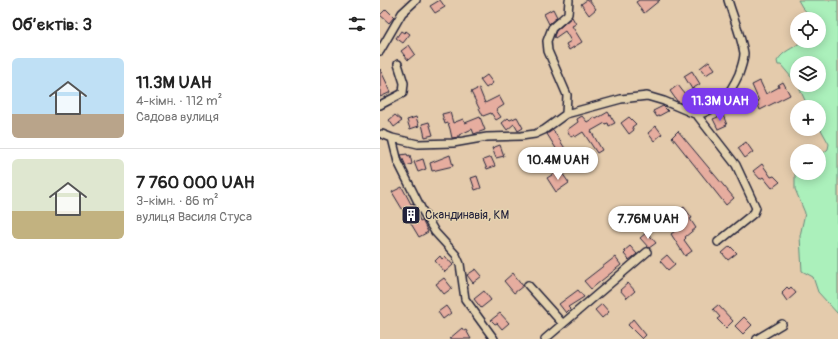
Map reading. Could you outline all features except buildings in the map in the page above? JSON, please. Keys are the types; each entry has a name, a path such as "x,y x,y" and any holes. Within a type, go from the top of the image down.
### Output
{"street":[{"path":"380,51 402,13 416,0"},
{"path":"566,114 567,95 548,51 547,41 552,28 568,14 569,0"},
{"path":"697,116 712,110 723,100 734,84 742,66 744,54 728,0"},
{"path":"380,105 403,93 404,82 398,64"},
{"path":"381,132 392,138 418,144 453,143 487,137 520,136 535,134 544,130 566,114 621,99 647,96 664,100 697,116 736,165 756,208 754,213 718,242"},
{"path":"392,138 398,162 422,210 435,232 456,255 460,264 465,299 494,339"},
{"path":"545,339 646,252"},
{"path":"528,285 563,324"},
{"path":"757,339 782,324"}],"green space":[{"path":"798,0 838,0 838,314 818,292 813,277 802,271 800,236 805,213 795,189 795,180 826,180 826,151 829,144 825,136 826,136 826,100 805,100 801,92 826,92 826,56 790,56 790,76 781,65 778,65 777,61 783,54 792,48 826,48 826,12 807,12"}],"place":[{"name":"Скандинавія, КМ","path":"411,215"}]}
